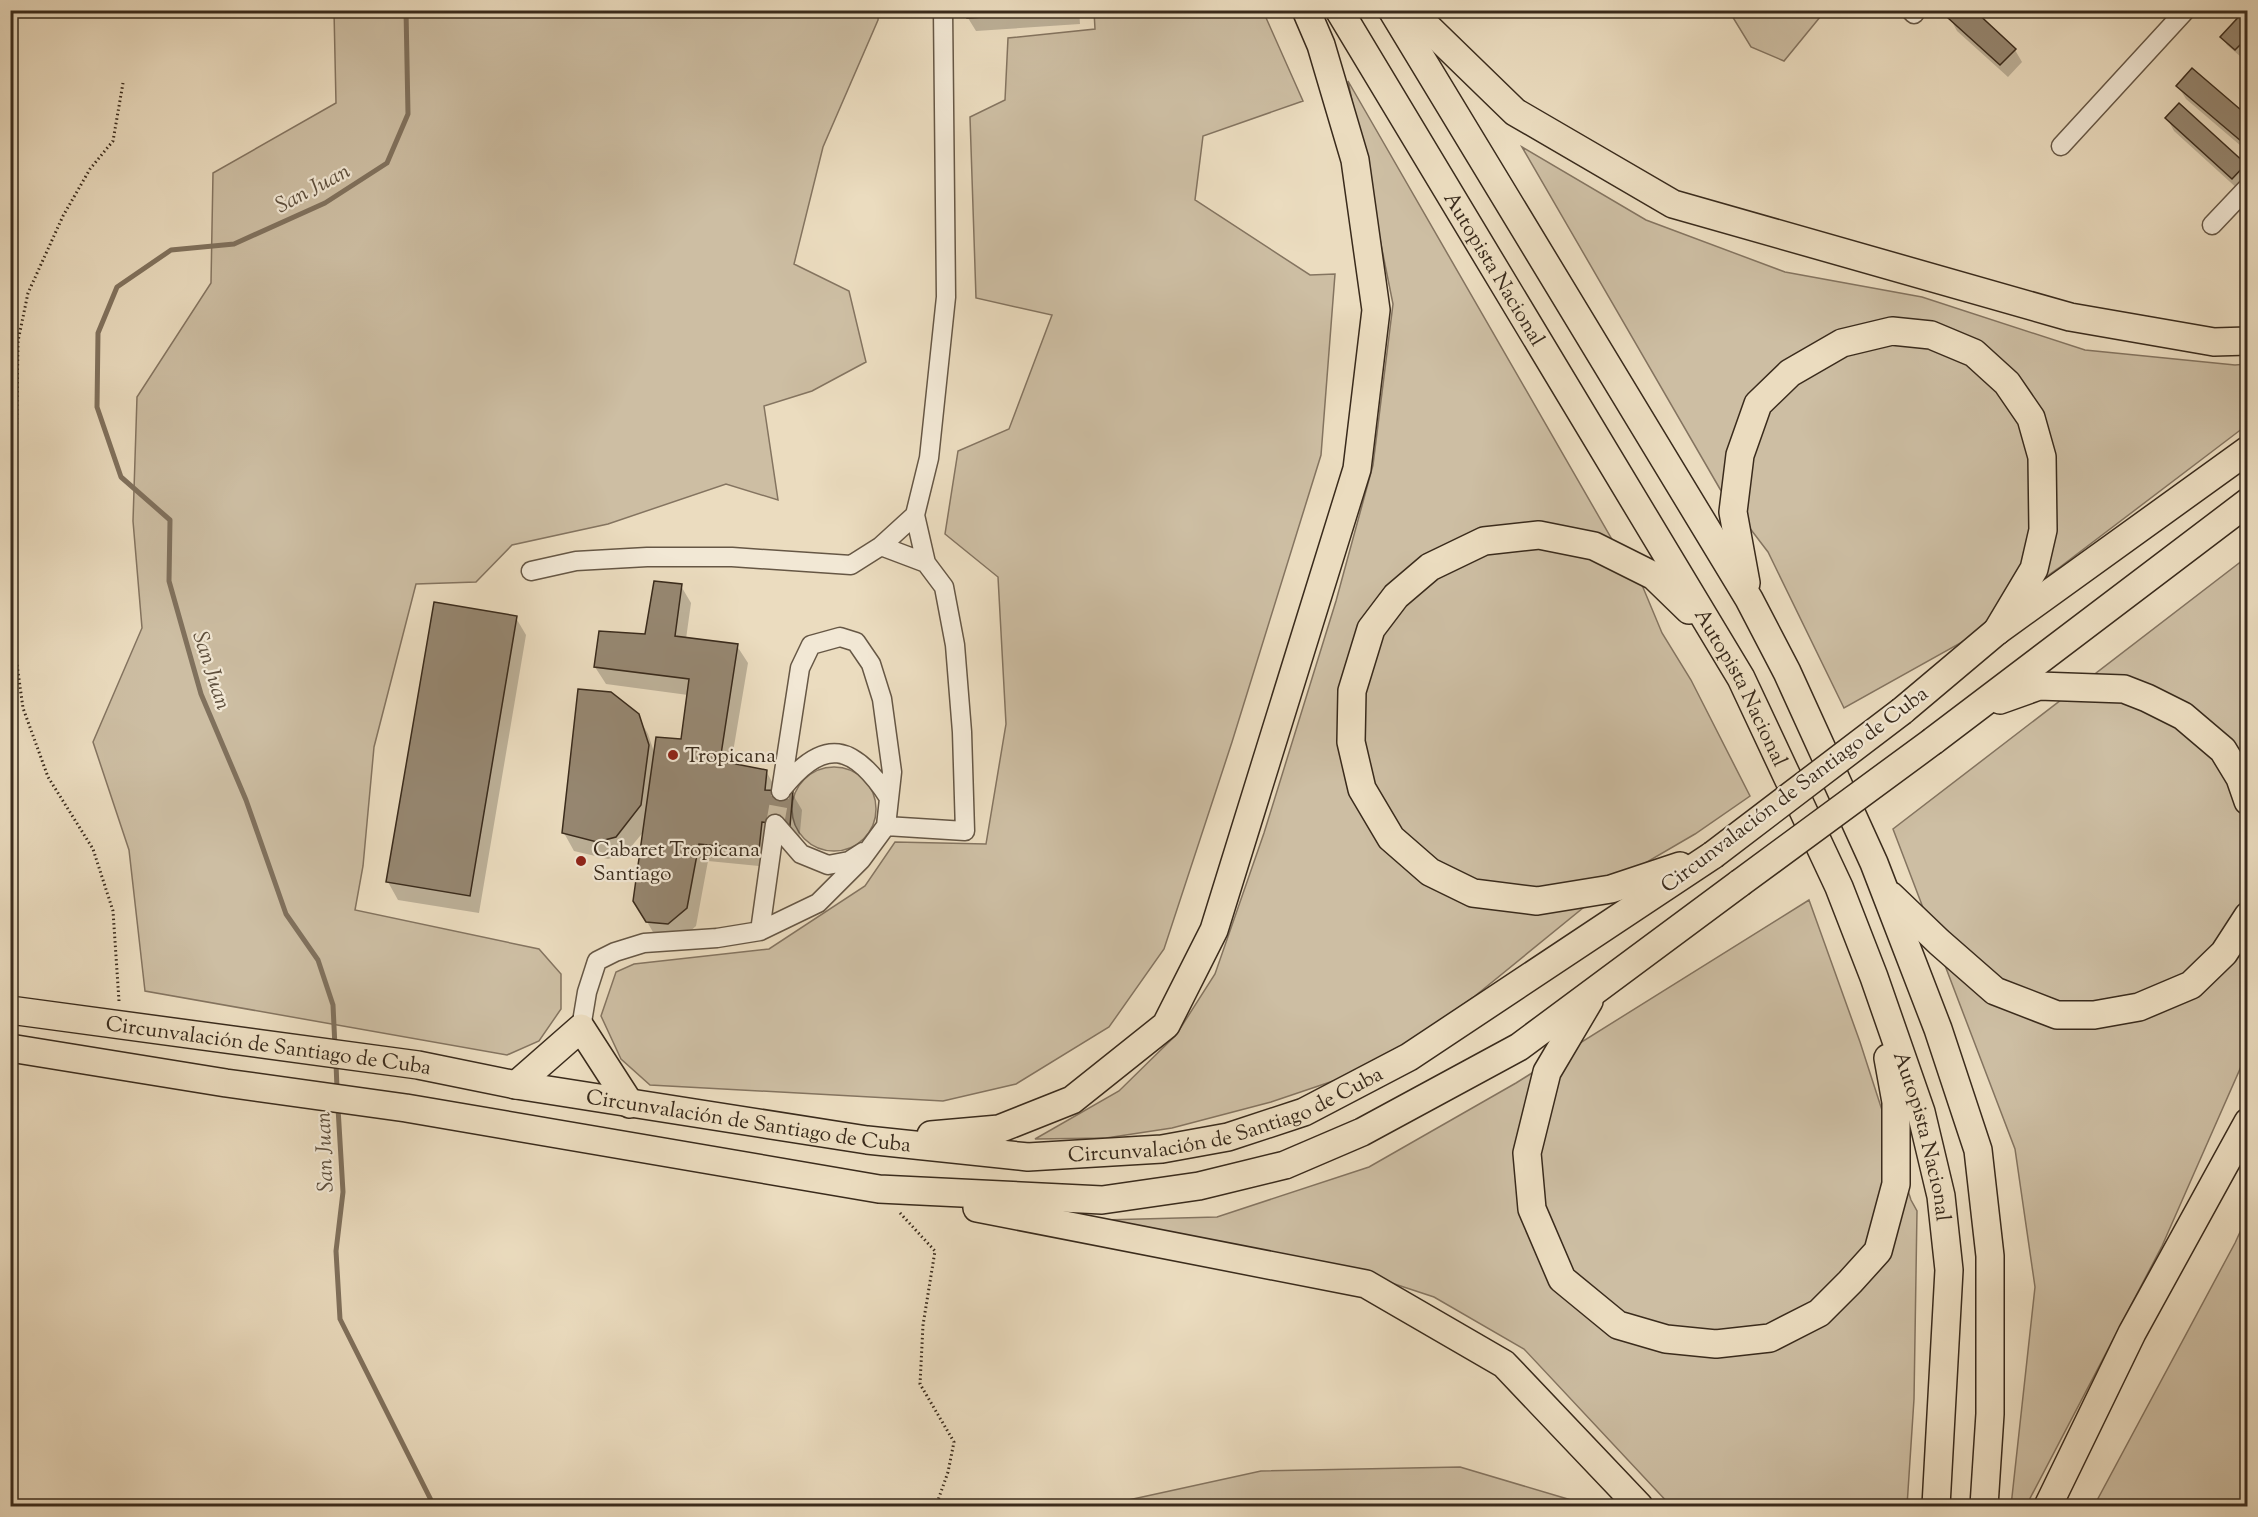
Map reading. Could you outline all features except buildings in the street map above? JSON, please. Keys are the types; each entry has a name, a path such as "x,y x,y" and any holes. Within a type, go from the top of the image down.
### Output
{"highway":[{"path":"867,1140 999,1129 1072,1100 1166,1025 1214,930 1357,469 1376,310 1355,160 1321,45 1306,10"},
{"name":"Autopista Nacional","path":"1339,10 1741,678 1839,887 1874,977 1921,1112 1941,1196 1949,1270 1936,1506"},
{"name":"Autopista Nacional","path":"1392,10 1749,599 1787,672 1874,863 1938,1029 1978,1150 1990,1256 1990,1414 1984,1506"},
{"path":"1410,10 1515,112 1673,204 2070,318 2214,342 2247,341"},
{"path":"1749,599 1733,512 1740,454 1758,404 1790,374 1842,343 1892,331 1931,335 1974,353 2007,383 2031,418 2042,457 2043,530 2034,569 1997,632"},
{"name":"Circunvalación de Santiago de Cuba","path":"10,1010 418,1065 516,1085 867,1140 1028,1157 1162,1149 1228,1137 1304,1112 1409,1057 1713,855 1902,711 1997,632 2247,450"},
{"name":"Circunvalación de Santiago de Cuba","path":"10,1048 226,1083 406,1108 879,1189 1102,1200 1199,1186 1285,1165 1362,1132 1519,1047 1974,710 2247,502"},
{"path":"1713,855 1611,889 1537,901 1473,892 1431,872 1391,838 1362,789 1351,742 1352,691 1371,629 1396,596 1430,567 1484,541 1539,535 1594,546 1654,576 1698,618 1741,678"},
{"path":"1974,710 2039,686 2124,689 2183,716 2223,750 2240,778 2247,801"},
{"path":"1883,888 1939,942 1995,991 2057,1015 2094,1015 2139,1007 2191,985 2224,953 2247,916"},
{"path":"1596,989 1546,1072 1527,1152 1532,1209 1562,1279 1618,1325 1666,1339 1716,1344 1770,1338 1818,1313 1878,1251 1896,1184 1896,1102 1874,977"},
{"path":"516,1085 581,1028 630,1104"},
{"path":"2048,1506 2133,1333 2247,1122"},
{"path":"879,1189 1366,1284 1504,1364 1639,1506"}],"lane":[{"path":"886,826 965,831 962,732 955,645 944,587 926,563 915,515 929,458 946,297 943,10"},
{"path":"1910,10 1914,14 1917,10"},
{"path":"2061,146 2186,10"},
{"path":"2212,225 2247,187"},
{"path":"531,571 576,561 647,557 732,557 851,565 881,546 915,515"},
{"path":"881,546 926,563"},
{"path":"581,1028 587,992 597,961 615,952 644,943 717,938 760,932 818,903 861,860 886,826 892,772 882,699 871,664 856,642 840,637 811,645 800,668 781,791 808,761 829,753 850,756 868,768 889,798"},
{"path":"760,932 776,824 801,854 828,865 849,861 871,847"}],"path":[{"path":"120,1024 113,911 93,849 48,777 23,708 13,636 18,341 28,293 63,216 90,169 113,141 123,83"},
{"path":"879,1189 935,1251 923,1325 920,1384 954,1442 948,1472 936,1506"}],"shaded area":[{"path":"334,11 879,11 878,20 823,147 794,264 849,291 866,362 812,391 764,406 778,500 726,484 608,524 512,545 476,582 416,584 374,747 363,866 355,910 539,949 561,974 561,1009 539,1041 507,1055 145,991 129,850 93,742 142,628 133,521 137,397 211,283 213,173 336,103"},
{"path":"1094,11 1263,11 1303,101 1203,136 1195,200 1310,275 1335,274 1321,455 1232,742 1164,949 1109,1027 1016,1084 943,1101 650,1085 621,1059 601,1016 616,972 634,964 769,949 865,886 895,842 986,844 1006,724 998,577 945,534 958,451 1009,429 1052,315 976,298 970,117 1005,100 1008,38 1095,29"},
{"path":"1729,11 1825,11 1784,61 1751,47"},
{"path":"1348,81 1621,555 1642,585 1662,633 1691,680 1750,796 1695,834 1621,877 1475,996 1408,1043 1342,1078 1271,1102 1172,1128 1106,1138 1035,1139 1119,1091 1176,1035 1215,974 1264,833 1336,601 1373,465 1393,304"},
{"path":"1522,147 1646,220 1785,272 1922,297 2085,350 2235,365 2247,364 2247,425 2060,567 1999,610 1982,631 1844,708 1768,552 1720,489"},
{"path":"2247,557 2247,1053 2162,1246 2026,1506 2011,1506 2035,1287 2015,1149 1893,829"},
{"path":"834,767 850,770 864,779 873,793 876,809 873,825 864,839 850,848 834,851 818,848 804,839 795,825 792,809 795,793 804,779 818,770"},
{"path":"1809,900 1860,1042 1911,1200 1917,1211 1914,1399 1907,1506 1671,1506 1524,1349 1434,1297 1343,1267 1102,1220 1217,1217 1369,1167 1516,1083"},
{"path":"2247,1217 2247,1506 2094,1506 2235,1243"},
{"path":"1460,1467 1581,1503 1583,1506 1101,1506 1261,1471"}],"waterway":[{"name":"San Juan","path":"335,1047 333,1005 318,960 286,914 246,800 201,694 169,581 170,520 121,477 97,407 98,333 117,287 171,250 234,244 325,203 387,163 408,114 406,10"},
{"name":"San Juan","path":"336,1063 337,1089"},
{"name":"San Juan","path":"338,1108 343,1192 336,1251 340,1319 434,1506"}],"tunnel":[{"path":"775,824 781,791"}],"place":[{"name":"Tropicana","path":"673,755"},
{"name":"Cabaret Tropicana Santiago","path":"581,861"}]}
